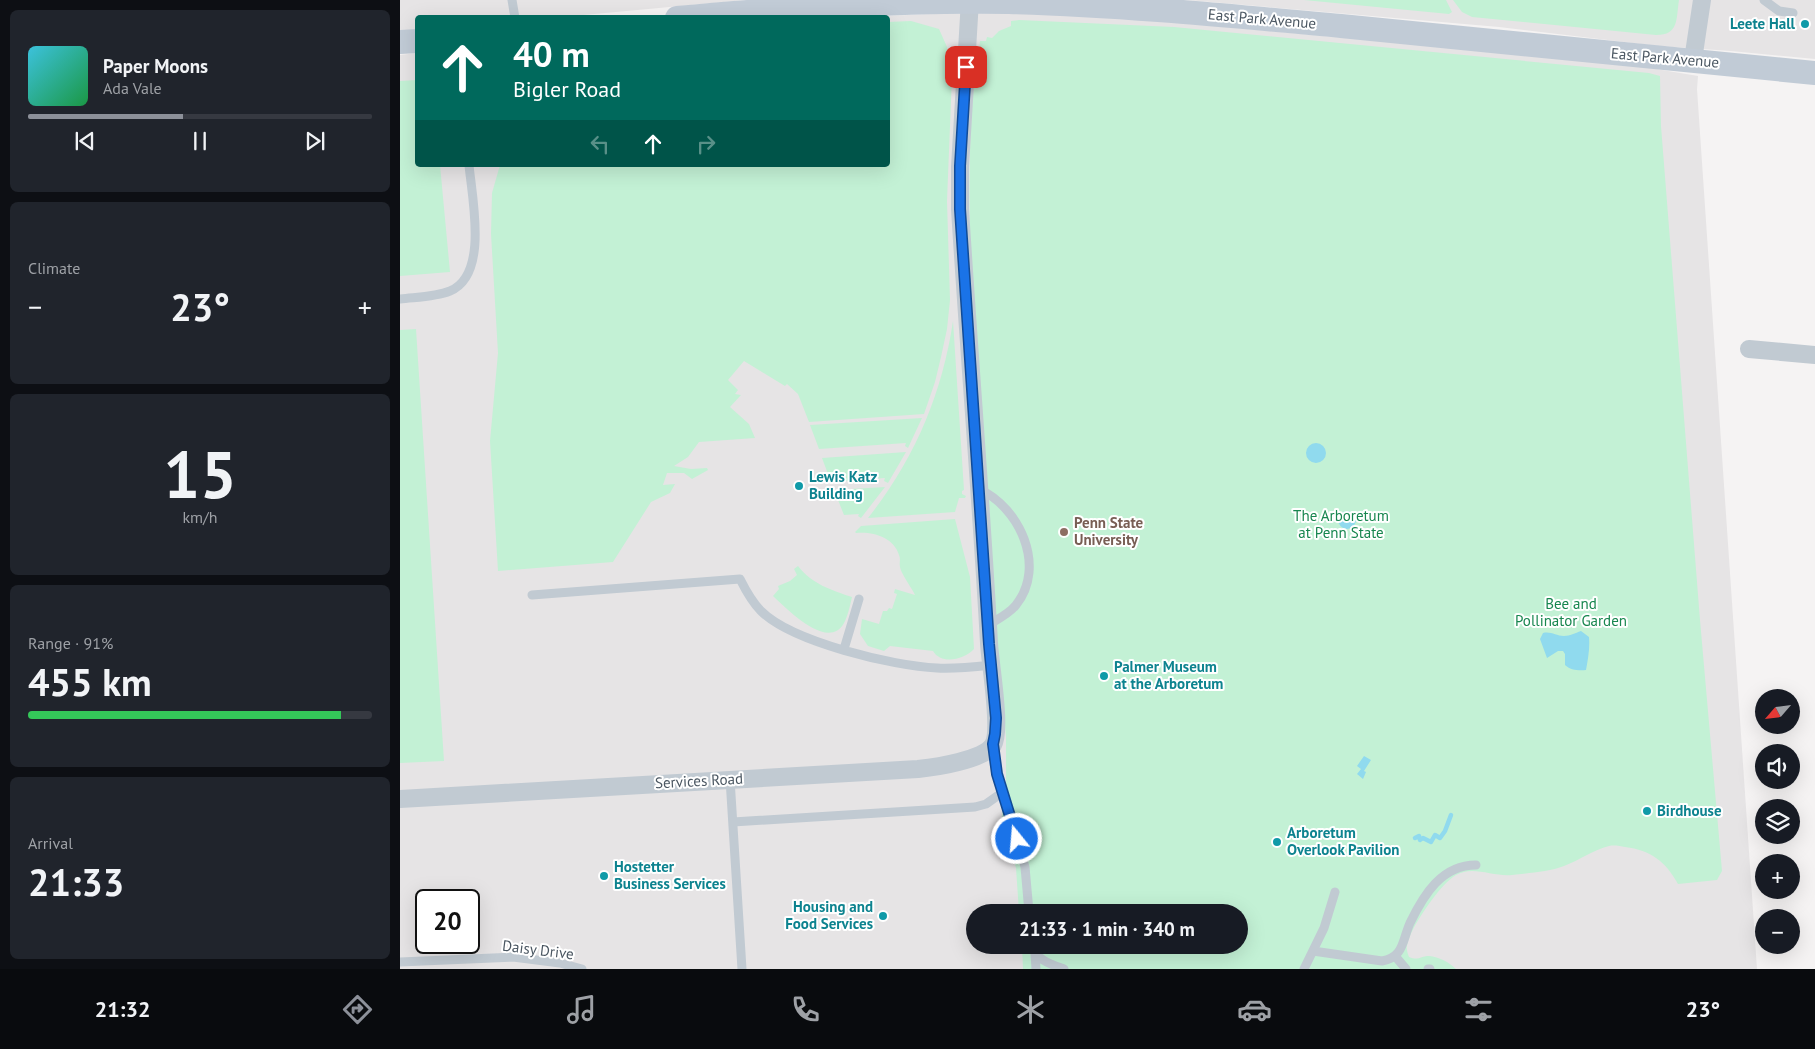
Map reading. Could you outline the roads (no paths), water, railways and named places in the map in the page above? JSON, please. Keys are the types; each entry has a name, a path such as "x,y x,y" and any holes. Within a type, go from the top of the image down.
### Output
{"main road":[{"name":"East Park Avenue","path":"713,15 796,8 970,2 1111,6 1815,72"},
{"path":"400,42 415,41"}],"street":[{"path":"1693,60 1702,0"},
{"path":"970,2 960,166 960,209 996,718 993,744"},
{"path":"1749,349 1815,355"},
{"name":"Services Road","path":"400,799 933,767 986,752 993,744"}],"lane":[{"path":"512,0 514,15"},
{"path":"1764,0 1779,11 1793,13"},
{"path":"400,299 439,295 451,291 462,284 470,272 475,246 469,167"},
{"path":"979,488 989,493 1019,526 1028,552 1029,569 1026,585 1020,599 1015,607 1004,616 988,624"},
{"path":"532,594 740,579 762,612 776,622 817,641 878,659 923,667 952,668 991,665"},
{"path":"844,650 859,599"},
{"path":"993,744 997,774 1025,867 1028,904"},
{"path":"730,779 742,969"},
{"path":"733,822 975,807 986,804 1003,792"},
{"path":"1313,951 1382,961 1395,956 1401,950 1410,923 1440,877 1452,869 1466,865 1476,865"},
{"path":"1304,969 1324,928 1335,892"},
{"path":"1035,954 1036,969"},
{"path":"1035,954 1043,961 1064,969"},
{"path":"1395,956 1406,969"},
{"name":"Daisy Drive","path":"400,962 514,957 560,963 582,969"}],"water":[{"path":"1316,443 1323,446 1326,453 1323,460 1316,463 1309,460 1306,453 1309,446"},
{"path":"1343,511 1351,511 1356,516 1354,527 1343,529 1338,524 1338,516"},
{"path":"1581,631 1589,637 1586,670 1575,670 1565,665 1565,654 1563,651 1558,651 1547,658 1540,639 1543,633 1564,636"},
{"path":"1364,756 1371,760 1364,771 1366,772 1363,779 1357,774 1361,769 1357,766"}],"waterway":[{"path":"1415,838 1419,836 1420,840 1423,838 1431,842 1435,835 1440,838 1451,815"}],"place":[{"name":"Leete Hall","path":"1805,24"},
{"name":"Lewis Katz Building","path":"799,486"},
{"name":"Penn State University","path":"1064,532"},
{"name":"Palmer Museum at the Arboretum","path":"1104,676"},
{"name":"Birdhouse","path":"1647,811"},
{"name":"Arboretum Overlook Pavilion","path":"1277,842"},
{"name":"Hostetter Business Services","path":"604,876"},
{"name":"Housing and Food Services","path":"883,916"}],"park label":[{"name":"The Arboretum at Penn State","path":"1341,524"},
{"name":"Bee and Pollinator Garden","path":"1571,612"}]}
